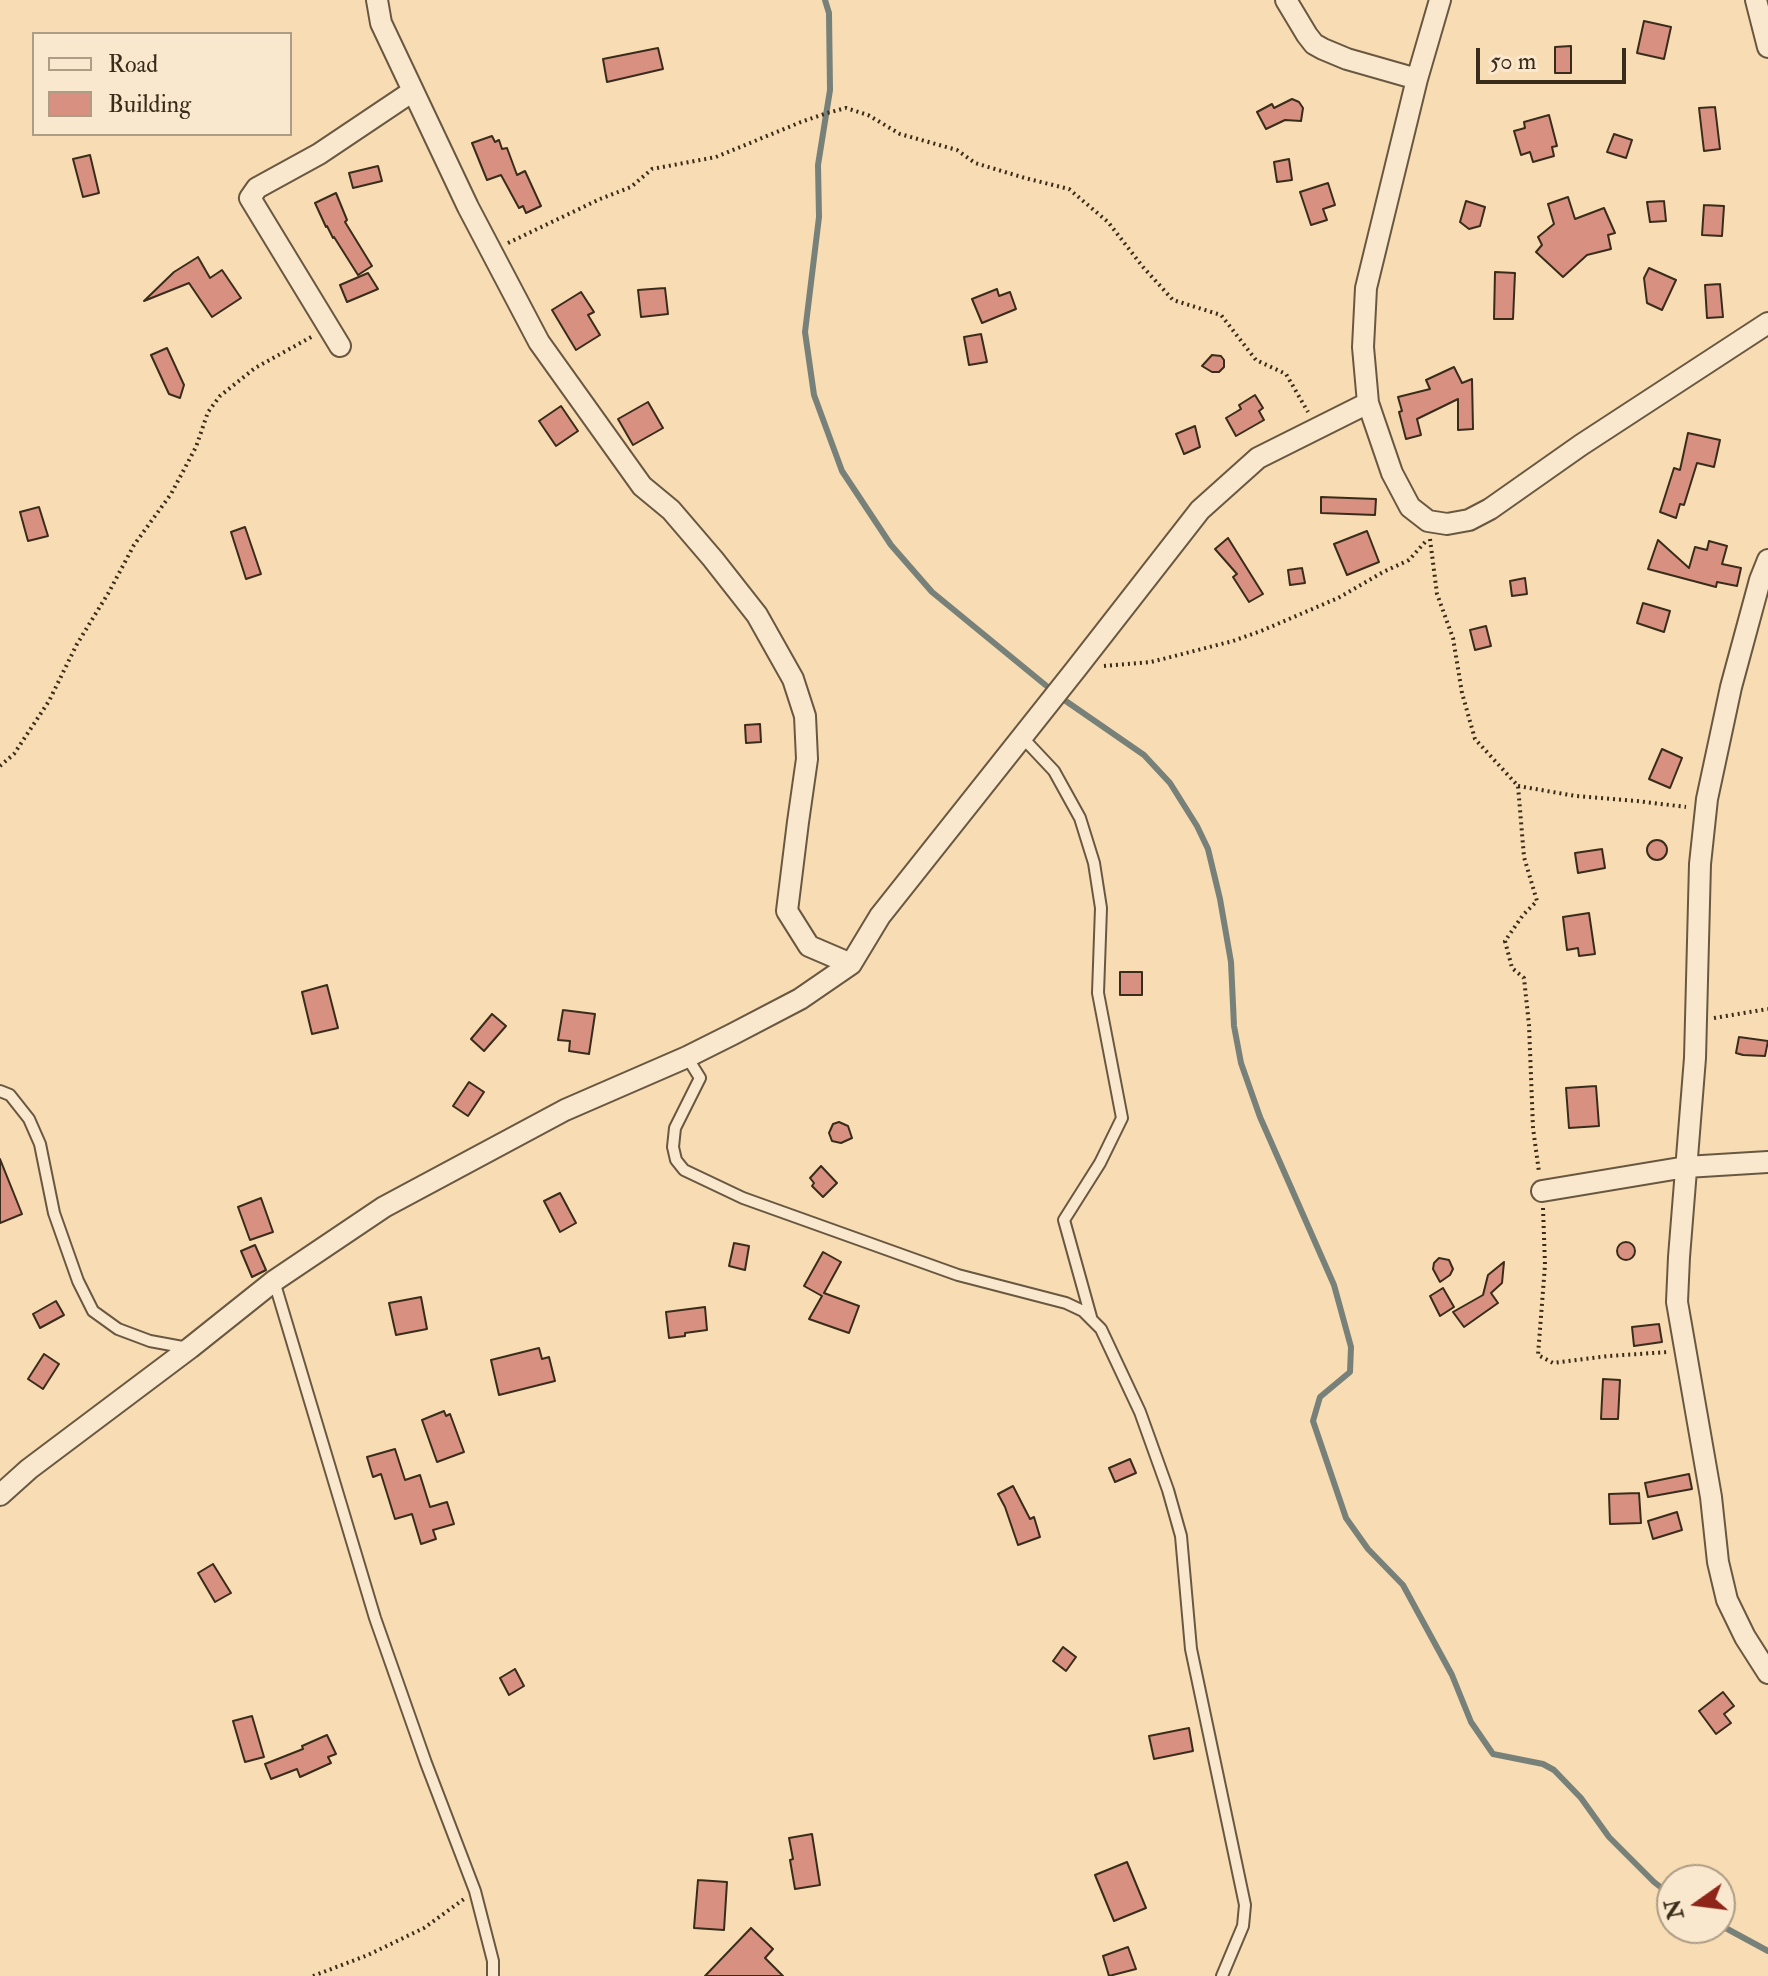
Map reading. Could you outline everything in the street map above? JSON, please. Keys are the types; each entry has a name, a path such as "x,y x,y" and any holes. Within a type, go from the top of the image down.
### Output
{"street":[{"path":"377,0 381,23 413,91 468,207 539,342 642,486 671,510 757,615 793,679 805,716 807,759 787,911 809,946 851,964"},
{"path":"1286,0 1314,44 1347,59 1417,79"},
{"path":"1440,0 1417,79 1366,288 1363,347 1368,403 1392,473 1410,507 1429,529 1469,520 1490,509 1581,445 1768,323"},
{"path":"1756,0 1768,47"},
{"path":"340,346 250,198 257,188 319,154 413,91"},
{"path":"0,1495 29,1469 274,1281 398,1199 565,1110 687,1057 800,999 851,964 880,916 1200,510 1258,458 1368,403"},
{"path":"1768,560 1731,687 1707,799 1700,864 1695,1058 1677,1302 1711,1497 1718,1562 1727,1600 1745,1637 1768,1673"},
{"path":"1542,1191 1686,1167 1768,1162"}],"lane":[{"path":"1027,730 1080,818 1094,863 1101,908 1098,993 1122,1118 1100,1163 1064,1220 1091,1319"},
{"path":"687,1057 700,1078 675,1128 673,1147 676,1160 684,1170 743,1198 958,1275 1066,1303 1083,1311 1101,1329 1140,1412 1181,1536 1191,1649 1245,1905 1243,1926 1222,1976"},
{"path":"0,1091 10,1095 29,1119 40,1144 54,1213 78,1281 93,1311 118,1329 150,1341 190,1348"},
{"path":"274,1281 375,1618 475,1891 493,1961 493,1976"}],"path":[{"path":"491,251 631,187 652,169 716,157 814,117 846,108 868,115 900,134 957,150 975,163 1069,189 1108,222 1173,300 1221,315 1256,360 1286,374 1317,428"},
{"path":"0,766 14,754 49,701 77,644 134,545 171,494 196,447 208,412 220,396 255,368 329,327"},
{"path":"1079,665 1151,662 1247,636 1338,598 1409,560 1429,529"},
{"path":"1429,529 1437,594 1453,638 1462,693 1475,739 1518,786 1524,857 1537,901 1505,941 1512,968 1524,978 1529,1025 1533,1128 1542,1191 1545,1265 1538,1355 1553,1363 1685,1351"},
{"path":"1518,786 1576,796 1706,810"},
{"path":"1696,1023 1768,1009"},
{"path":"313,1976 368,1955 424,1928 475,1891"}],"building":[{"path":"1644,21 1671,27 1664,59 1637,53"},
{"path":"1571,46 1571,73 1555,73 1555,47"},
{"path":"658,48 663,69 607,82 603,59"},
{"path":"1292,99 1303,108 1301,121 1285,120 1266,129 1257,112"},
{"path":"1715,107 1720,149 1704,151 1699,108"},
{"path":"1549,115 1557,146 1552,147 1554,156 1533,162 1530,152 1521,155 1514,131 1525,128 1524,122"},
{"path":"1614,134 1632,140 1626,158 1607,152"},
{"path":"492,136 495,142 499,140 502,149 507,148 517,175 525,171 541,206 526,213 523,206 519,208 501,175 487,180 472,143"},
{"path":"90,155 99,193 83,197 73,159"},
{"path":"1289,159 1292,180 1277,182 1274,162"},
{"path":"378,166 382,181 353,188 349,173"},
{"path":"1328,183 1335,205 1323,209 1327,220 1311,225 1300,192"},
{"path":"336,193 347,220 345,222 372,266 358,275 326,227 315,203"},
{"path":"1568,197 1575,219 1604,208 1615,233 1608,235 1611,249 1587,255 1563,277 1536,252 1542,245 1538,237 1554,224 1548,204"},
{"path":"1466,201 1485,207 1480,226 1469,229 1460,222"},
{"path":"1664,201 1666,221 1650,222 1647,202"},
{"path":"1704,205 1724,206 1722,236 1702,235"},
{"path":"198,257 210,278 222,270 241,298 212,317 189,283 144,301 174,272"},
{"path":"1649,268 1676,280 1662,310 1647,303 1644,278"},
{"path":"1495,272 1515,273 1513,319 1494,319"},
{"path":"368,273 378,289 347,302 340,285"},
{"path":"1720,284 1723,317 1707,318 1705,285"},
{"path":"665,288 668,314 641,317 638,290"},
{"path":"997,289 999,296 1010,292 1016,309 982,323 972,299"},
{"path":"581,292 594,312 588,315 600,335 576,350 552,310"},
{"path":"981,334 987,362 969,365 964,337"},
{"path":"167,348 184,385 180,398 169,394 151,355"},
{"path":"1212,355 1221,356 1224,360 1224,367 1219,372 1202,366"},
{"path":"1454,367 1462,383 1472,379 1473,429 1458,430 1458,399 1417,419 1421,435 1406,439 1398,397 1430,389 1426,380"},
{"path":"1255,395 1263,408 1259,411 1264,420 1236,436 1226,418"},
{"path":"648,402 663,428 633,445 618,419"},
{"path":"561,406 578,431 556,446 539,421"},
{"path":"1195,426 1200,447 1184,454 1176,434"},
{"path":"1688,433 1720,440 1714,467 1697,463 1684,505 1680,504 1676,518 1660,512 1674,468 1680,470"},
{"path":"1321,497 1376,499 1375,515 1321,513"},
{"path":"39,507 48,536 28,541 20,512"},
{"path":"245,527 261,574 246,579 231,532"},
{"path":"1367,531 1379,562 1347,575 1334,544"},
{"path":"1228,538 1263,594 1249,602 1233,577 1237,574 1215,549"},
{"path":"1658,540 1689,568 1695,547 1707,550 1709,541 1727,546 1722,564 1741,568 1737,586 1717,582 1716,587 1648,569"},
{"path":"1302,568 1305,583 1290,585 1288,570"},
{"path":"1525,578 1527,594 1512,596 1510,581"},
{"path":"1643,603 1670,611 1664,632 1637,623"},
{"path":"1486,626 1491,646 1475,650 1470,630"},
{"path":"760,724 761,742 746,743 745,725"},
{"path":"1662,749 1682,758 1670,788 1649,779"},
{"path":"1657,840 1664,843 1667,850 1664,857 1657,860 1650,857 1647,850 1650,843"},
{"path":"1602,849 1605,868 1578,873 1575,853"},
{"path":"1589,913 1595,954 1579,956 1578,948 1567,950 1563,917"},
{"path":"1120,972 1142,972 1142,995 1120,995"},
{"path":"327,985 338,1028 312,1034 302,992"},
{"path":"563,1010 595,1014 589,1054 569,1051 570,1041 558,1040"},
{"path":"492,1014 506,1026 484,1051 471,1039"},
{"path":"1739,1037 1768,1041 1765,1056 1736,1053"},
{"path":"469,1082 484,1092 468,1116 453,1106"},
{"path":"1596,1086 1599,1126 1569,1128 1566,1088"},
{"path":"839,1122 848,1126 852,1138 841,1143 832,1141 829,1133 833,1124"},
{"path":"0,1159 22,1214 0,1223"},
{"path":"821,1166 837,1183 823,1197 812,1186 814,1183 810,1178"},
{"path":"560,1193 576,1223 560,1232 544,1201"},
{"path":"261,1198 273,1232 250,1240 238,1207"},
{"path":"1626,1242 1635,1251 1626,1260 1617,1251"},
{"path":"734,1243 749,1246 745,1270 729,1266"},
{"path":"255,1245 266,1270 252,1277 241,1251"},
{"path":"823,1252 841,1262 824,1293 859,1306 849,1333 809,1319 822,1296 804,1286"},
{"path":"1439,1258 1449,1260 1453,1269 1440,1282 1433,1269"},
{"path":"1504,1262 1502,1283 1491,1293 1498,1303 1464,1327 1453,1312 1483,1295 1488,1275"},
{"path":"1443,1288 1454,1307 1440,1316 1430,1296"},
{"path":"421,1297 427,1329 396,1335 389,1303"},
{"path":"56,1301 64,1315 40,1328 33,1314"},
{"path":"705,1307 707,1330 669,1338 666,1312"},
{"path":"1659,1324 1662,1342 1634,1346 1632,1327"},
{"path":"539,1348 542,1359 549,1357 555,1381 499,1395 491,1360"},
{"path":"44,1354 59,1364 43,1389 28,1379"},
{"path":"1603,1379 1620,1380 1618,1419 1601,1419"},
{"path":"444,1411 446,1416 450,1414 464,1452 437,1462 422,1420"},
{"path":"395,1449 405,1480 420,1475 430,1507 447,1502 454,1524 433,1530 436,1539 421,1544 412,1514 395,1519 381,1474 373,1477 367,1457"},
{"path":"1130,1459 1136,1473 1115,1482 1109,1468"},
{"path":"1689,1474 1692,1489 1648,1497 1645,1483"},
{"path":"1013,1486 1030,1519 1034,1517 1040,1537 1018,1545 998,1494"},
{"path":"1639,1493 1641,1523 1610,1524 1609,1494"},
{"path":"1677,1512 1682,1530 1653,1539 1648,1521"},
{"path":"213,1564 231,1593 215,1602 198,1573"},
{"path":"1063,1647 1076,1657 1066,1671 1053,1661"},
{"path":"515,1669 524,1686 509,1695 500,1678"},
{"path":"1723,1692 1734,1706 1724,1714 1731,1723 1716,1734 1699,1711"},
{"path":"252,1716 264,1757 245,1762 233,1721"},
{"path":"1189,1728 1193,1751 1154,1759 1149,1736"},
{"path":"327,1735 336,1754 328,1757 331,1763 300,1777 297,1769 271,1779 265,1764 303,1749 302,1746"},
{"path":"812,1834 820,1885 795,1889 789,1838"},
{"path":"1127,1862 1146,1908 1114,1921 1095,1875"},
{"path":"698,1880 727,1882 724,1930 694,1928"},
{"path":"751,1928 773,1949 765,1958 783,1976 705,1976"},
{"path":"1128,1947 1136,1969 1109,1976 1103,1956"}],"waterway":[{"path":"825,0 829,13 830,90 818,165 819,217 805,332 814,395 842,471 891,545 932,592 1060,697 1144,755 1170,783 1197,826 1208,849 1220,899 1231,962 1234,1026 1241,1063 1260,1117 1334,1285 1351,1347 1350,1372 1320,1397 1313,1421 1346,1518 1368,1549 1403,1585 1452,1675 1471,1722 1493,1754 1543,1764 1554,1770 1581,1798 1609,1837 1656,1884"},
{"path":"1736,1934 1768,1951"}]}
